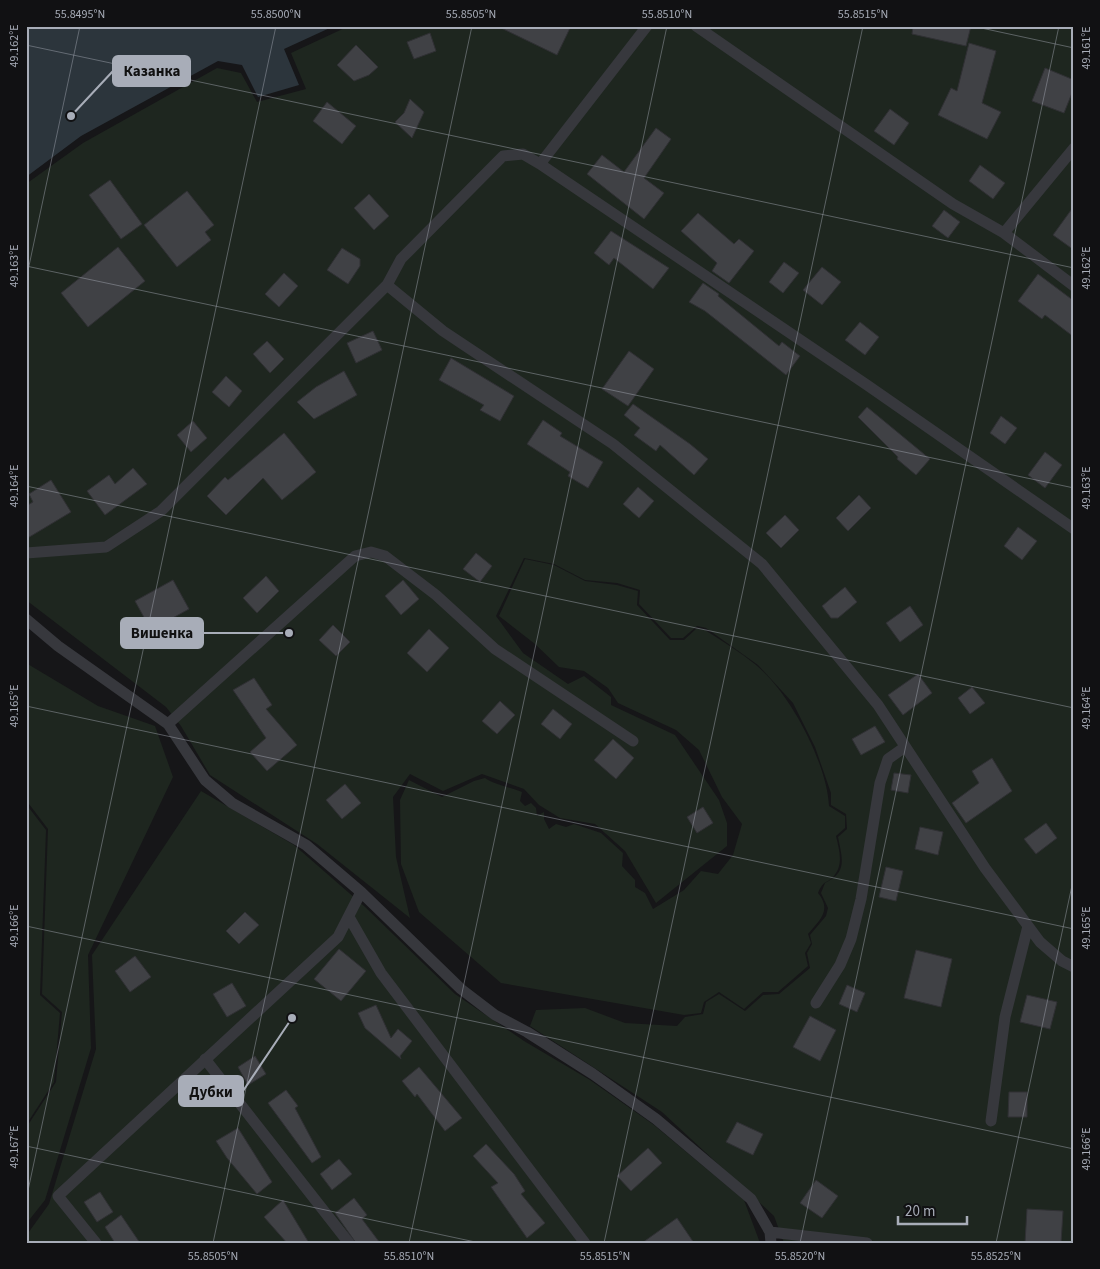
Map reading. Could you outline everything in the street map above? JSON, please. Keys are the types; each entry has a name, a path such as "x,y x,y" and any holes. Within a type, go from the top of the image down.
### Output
{"lane":[{"path":"540,164 648,26"},
{"path":"696,26 953,204 1004,233 1074,286"},
{"path":"1004,233 1074,148"},
{"path":"26,553 106,547 161,511 387,285 401,259 503,156 523,154 867,385 1074,529"},
{"path":"387,285 443,331 613,444 762,564 878,705 985,868 1040,942 1062,961 1074,967"},
{"path":"168,724 355,556 371,552 385,556 436,595 494,649 633,741"},
{"path":"26,619 58,646 168,724 205,780 232,802 306,845 362,892 460,989 495,1015 527,1032 593,1074 656,1119 751,1199 770,1237 867,1243"},
{"path":"816,1003 840,965 851,939 860,899 880,783 888,760 905,747"},
{"path":"96,1243 58,1196 338,937 362,892"},
{"path":"349,917 381,973 585,1243"},
{"path":"991,1121 1005,1017 1028,926"},
{"path":"204,1059 349,1243"}],"shaded area":[{"path":"26,26 334,26 284,49 299,85 258,97 242,65 218,61 81,136 26,177"},
{"path":"349,26 1074,26 1074,1243 784,1243 774,1216 662,1112 530,1026 536,1010 585,1008 625,1023 677,1026 685,1017 703,1014 706,1002 719,994 745,1011 763,995 779,994 810,968 807,953 812,944 810,935 826,916 828,908 821,893 825,883 837,874 842,864 838,837 847,829 846,814 831,805 831,793 815,747 793,703 758,665 706,628 697,626 683,638 671,638 639,604 640,590 617,583 585,580 554,564 524,558 496,616 523,653 568,684 584,676 611,697 611,705 675,735 719,800 727,823 727,846 656,903 625,851 595,824 560,818 539,805 524,789 482,774 443,791 410,774 393,797 396,857 410,918 317,844 210,775 181,726 166,707 26,600 26,184 83,143 217,68 241,73 257,102 306,89 291,53"},
{"path":"525,559 554,565 585,581 617,585 638,591 637,605 670,640 684,640 697,628 705,630 756,665 769,677 794,711 822,770 829,806 845,816 845,828 836,836 840,856 839,867 834,876 822,886 818,893 822,899 824,910 823,915 808,934 811,943 805,953 808,966 778,992 763,992 744,1009 719,992 704,1002 701,1013 684,1015 501,983 419,912 401,864 400,800 409,780 442,797 474,781 485,778 522,792 520,801 525,806 531,803 536,808 537,816 544,812 544,819 549,829 556,824 566,827 574,824 601,833 623,853 622,866 635,880 635,887 645,893 653,909 684,890 701,871 718,874 733,855 742,824 722,797 699,750 676,730 618,703 608,688 584,671 559,667 535,644 499,616"},
{"path":"26,663 98,706 155,726 173,777 88,955 91,1048 45,1200 26,1224 26,1128 56,1082 62,1012 42,994 48,829 26,800"},
{"path":"201,791 294,845 364,906 455,994 524,1041 590,1080 654,1125 744,1200 760,1243 26,1243 26,1236 49,1204 96,1049 92,955"},
{"path":"26,804 46,830 40,995 60,1013 54,1082 26,1125"}],"building":[{"path":"497,26 571,26 557,55"},
{"path":"913,26 971,26 966,46 912,34"},
{"path":"430,33 436,51 414,59 407,42"},
{"path":"969,43 996,51 982,103 1001,112 987,139 938,115 951,88 957,91"},
{"path":"356,45 378,67 369,75 354,81 337,65"},
{"path":"1045,68 1074,80 1074,88 1064,113 1032,101"},
{"path":"410,99 424,112 412,138 395,122 404,113"},
{"path":"327,102 356,126 342,144 313,121"},
{"path":"890,109 909,123 894,145 874,131"},
{"path":"656,128 671,139 644,178 664,193 644,219 587,174 602,155 624,172"},
{"path":"980,165 1005,183 993,199 969,181"},
{"path":"110,180 142,224 121,239 89,195"},
{"path":"187,191 214,225 205,232 211,240 177,267 144,225"},
{"path":"369,194 389,216 374,230 354,208"},
{"path":"1074,206 1074,250 1053,235"},
{"path":"944,210 960,222 948,238 932,226"},
{"path":"698,213 734,244 739,239 754,251 729,283 712,271 717,263 681,231"},
{"path":"611,231 669,268 653,289 614,258 609,265 594,253"},
{"path":"118,247 145,281 88,327 61,293"},
{"path":"342,248 360,259 360,266 348,284 327,270"},
{"path":"784,262 799,273 783,293 769,282"},
{"path":"822,267 841,282 822,305 803,290"},
{"path":"284,273 298,286 279,307 265,294"},
{"path":"1038,274 1074,301 1074,337 1045,315 1042,319 1018,301"},
{"path":"703,283 719,294 718,296 779,346 782,342 800,356 786,375 705,311 689,302"},
{"path":"860,322 879,337 865,355 845,340"},
{"path":"373,331 382,350 356,363 347,343"},
{"path":"267,341 284,359 270,373 253,354"},
{"path":"629,351 654,369 628,406 602,389"},
{"path":"451,358 514,396 500,421 480,410 484,405 439,380"},
{"path":"344,371 357,395 314,419 297,402 316,387"},
{"path":"226,376 242,391 229,407 212,392"},
{"path":"633,404 708,459 694,475 660,445 656,451 634,435 640,428 624,415"},
{"path":"867,407 930,459 916,475 897,459 898,457 858,417"},
{"path":"1001,416 1017,428 1005,444 990,433"},
{"path":"543,420 562,433 560,436 603,462 588,488 568,476 570,472 527,444"},
{"path":"193,421 207,438 191,452 177,435"},
{"path":"284,433 316,472 282,500 263,478 226,515 207,496 225,477 228,480"},
{"path":"1045,452 1062,465 1045,488 1028,475"},
{"path":"133,468 147,484 105,515 87,491 109,475 115,484"},
{"path":"51,480 71,512 26,539 26,506 33,502 29,494"},
{"path":"638,487 654,501 639,518 623,504"},
{"path":"859,495 871,508 848,531 836,518"},
{"path":"785,515 799,530 781,548 766,533"},
{"path":"1018,527 1037,541 1022,560 1004,546"},
{"path":"476,553 492,566 480,582 463,569"},
{"path":"266,576 279,591 257,613 243,598"},
{"path":"173,580 189,609 151,630 135,601"},
{"path":"403,580 419,599 401,615 385,596"},
{"path":"845,587 857,602 838,618 831,618 822,606"},
{"path":"910,606 923,625 900,642 886,623"},
{"path":"333,625 350,642 336,656 319,640"},
{"path":"429,629 449,648 427,672 407,653"},
{"path":"918,674 932,693 903,715 888,695"},
{"path":"254,678 272,705 266,709 297,745 267,771 250,752 266,738 233,690"},
{"path":"972,687 985,703 970,714 958,698"},
{"path":"500,701 515,715 497,734 482,721"},
{"path":"553,709 572,724 560,739 541,724"},
{"path":"875,726 885,742 861,755 852,739"},
{"path":"613,739 634,758 616,779 594,760"},
{"path":"992,758 1012,791 966,823 952,803 979,783 972,771"},
{"path":"894,773 911,775 908,793 891,790"},
{"path":"345,784 361,803 342,819 326,800"},
{"path":"703,807 713,823 697,833 687,817"},
{"path":"1046,823 1057,838 1036,854 1024,839"},
{"path":"920,827 943,832 938,855 915,849"},
{"path":"886,867 903,871 896,901 879,897"},
{"path":"245,912 259,925 239,944 226,931"},
{"path":"339,949 366,971 341,1001 314,979"},
{"path":"916,950 952,959 941,1007 904,998"},
{"path":"135,956 151,977 130,992 115,971"},
{"path":"232,983 246,1006 227,1017 213,994"},
{"path":"847,985 865,993 857,1012 839,1004"},
{"path":"1027,995 1057,1002 1050,1029 1020,1022"},
{"path":"376,1005 391,1038 398,1029 412,1041 400,1056 401,1059 365,1028 358,1013"},
{"path":"810,1016 836,1030 820,1061 793,1047"},
{"path":"255,1056 266,1074 248,1085 238,1067"},
{"path":"419,1067 462,1118 445,1131 417,1094 415,1097 402,1081"},
{"path":"286,1090 298,1106 295,1108 321,1157 312,1163 268,1103"},
{"path":"1009,1092 1027,1092 1027,1117 1008,1117"},
{"path":"737,1122 763,1134 753,1155 726,1142"},
{"path":"238,1128 272,1182 257,1194 227,1158 216,1141"},
{"path":"486,1144 514,1174 525,1191 521,1194 545,1223 527,1238 491,1187 498,1183 473,1156"},
{"path":"648,1148 662,1163 631,1191 617,1176"},
{"path":"339,1159 352,1174 332,1190 320,1174"},
{"path":"816,1180 838,1196 822,1218 800,1203"},
{"path":"100,1192 113,1212 97,1222 84,1202"},
{"path":"354,1198 367,1215 362,1219 380,1243 356,1243 335,1213"},
{"path":"283,1200 309,1243 287,1243 264,1217"},
{"path":"1027,1209 1063,1211 1061,1243 1025,1243"},
{"path":"121,1215 140,1243 115,1243 105,1227"},
{"path":"677,1218 694,1243 642,1243"}],"place":[{"name":"Казанка","path":"71,116"},
{"name":"Вишенка","path":"289,633"},
{"name":"Дубки","path":"292,1018"}]}
